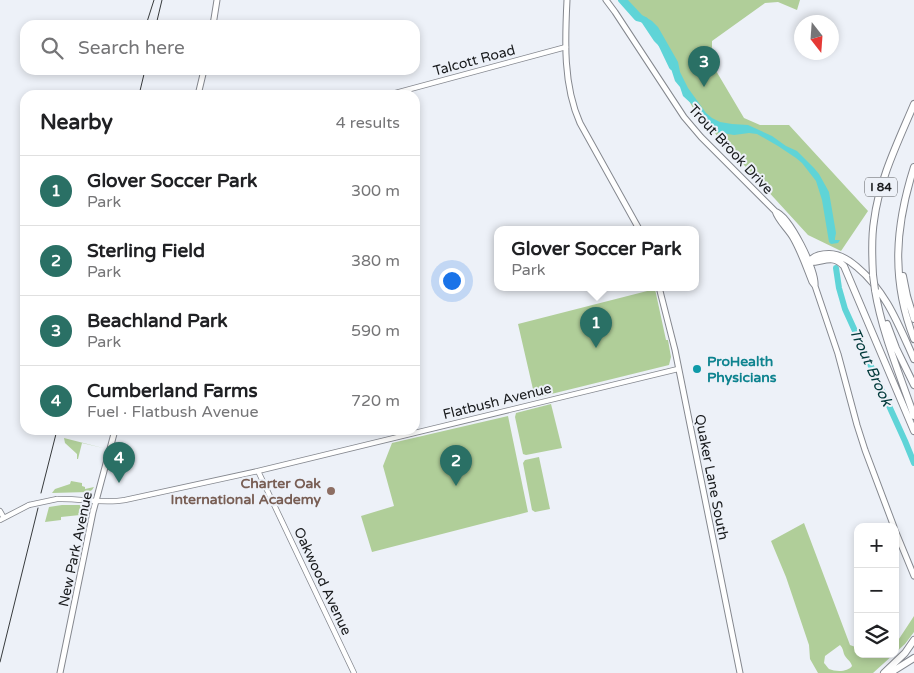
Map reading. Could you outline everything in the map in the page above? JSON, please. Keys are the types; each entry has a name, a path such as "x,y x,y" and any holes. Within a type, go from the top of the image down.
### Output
{"highway":[{"name":"I 84","path":"914,104 885,176 876,205 872,236 873,276 877,300 888,342 914,416"},
{"name":"I 84","path":"914,167 906,191 898,248 901,294 914,339"},
{"path":"898,248 907,296 914,319"},
{"path":"808,262 816,256 835,254 850,261 864,272 884,296 914,359"},
{"path":"808,262 831,259 838,261 844,266 914,431"},
{"path":"877,300 896,348 914,385"},
{"path":"884,673 905,653 914,640"},
{"path":"890,673 914,658"}],"main road":[{"path":"214,20 217,0"},
{"path":"568,0 566,47 569,85 576,115 637,226"},
{"name":"Trout Brook Drive","path":"606,0 684,117 700,137 780,214 791,227 801,244 838,354 865,450 893,523"},
{"path":"199,90 203,75"},
{"name":"Trout Brook Drive","path":"775,211 794,240 815,286"},
{"name":"Quaker Lane South","path":"660,291 678,368 740,673"},
{"name":"New Park Avenue","path":"60,673 93,512 114,435"},
{"name":"Trout Brook Drive","path":"899,538 914,576"}],"street":[{"name":"Talcott Road","path":"407,90 566,47"},
{"name":"Flatbush Avenue","path":"420,431 678,368"},
{"name":"Flatbush Avenue","path":"2,519 29,505 57,499 79,499 97,502 117,501 258,471 405,435"},
{"name":"Oakwood Avenue","path":"258,471 354,673"},
{"path":"0,511 2,519"}],"green space":[{"path":"620,0 800,0 797,10 778,2 765,3 712,41 712,64 744,118 760,125 789,125 868,211 841,251 808,235 744,165 724,149 713,129 694,110 660,47 650,22 636,18"},
{"path":"647,291 655,291 671,357 669,365 535,398 518,324"},
{"path":"551,404 562,448 523,454 515,417 516,413"},
{"path":"508,416 528,512 372,552 361,516 394,506 383,466 392,443"},
{"path":"64,438 103,448 82,443 77,459 77,454 65,443"},
{"path":"539,457 550,509 535,512 532,510 523,463 525,460"},
{"path":"71,481 82,483 85,489 94,487 88,492 52,493 55,489 70,484"},
{"path":"62,505 85,506 88,513 87,520 80,515 61,517 61,520 45,522 49,507"},
{"path":"804,523 850,645 854,646 854,658 890,658 873,673 818,673 810,659 809,645 786,577 771,541","holes":["840,645 852,666 842,671 829,669 824,663 825,656"]},
{"path":"914,616 914,632 899,649 899,639"}],"water":[{"path":"620,0 628,0 642,15 658,27 678,62 680,72 688,88 706,113 720,122 748,125 772,136 797,151 814,168 829,192 836,233 835,240 840,240 838,243 831,244 829,242 822,200 816,181 802,163 757,134 734,135 716,132 683,96 680,87 675,81 666,53 654,41 642,23"}],"waterway":[{"name":"Trout Brook","path":"621,0 637,18 645,20"},
{"name":"Trout Brook","path":"661,44 672,67"},
{"name":"Trout Brook","path":"836,268 845,309 914,463"}],"railway":[{"path":"148,20 154,0"},
{"path":"157,20 162,0"},
{"path":"140,90 144,75"},
{"path":"41,493 56,435"},
{"path":"0,662 38,508"}],"place":[{"name":"Beachland Park","path":"704,87"},
{"name":"Glover Soccer Park","path":"596,348"},
{"name":"ProHealth Physicians","path":"697,369"},
{"name":"Cumberland Farms","path":"119,483"},
{"name":"Sterling Field","path":"456,486"},
{"name":"Charter Oak International Academy","path":"331,491"}]}
